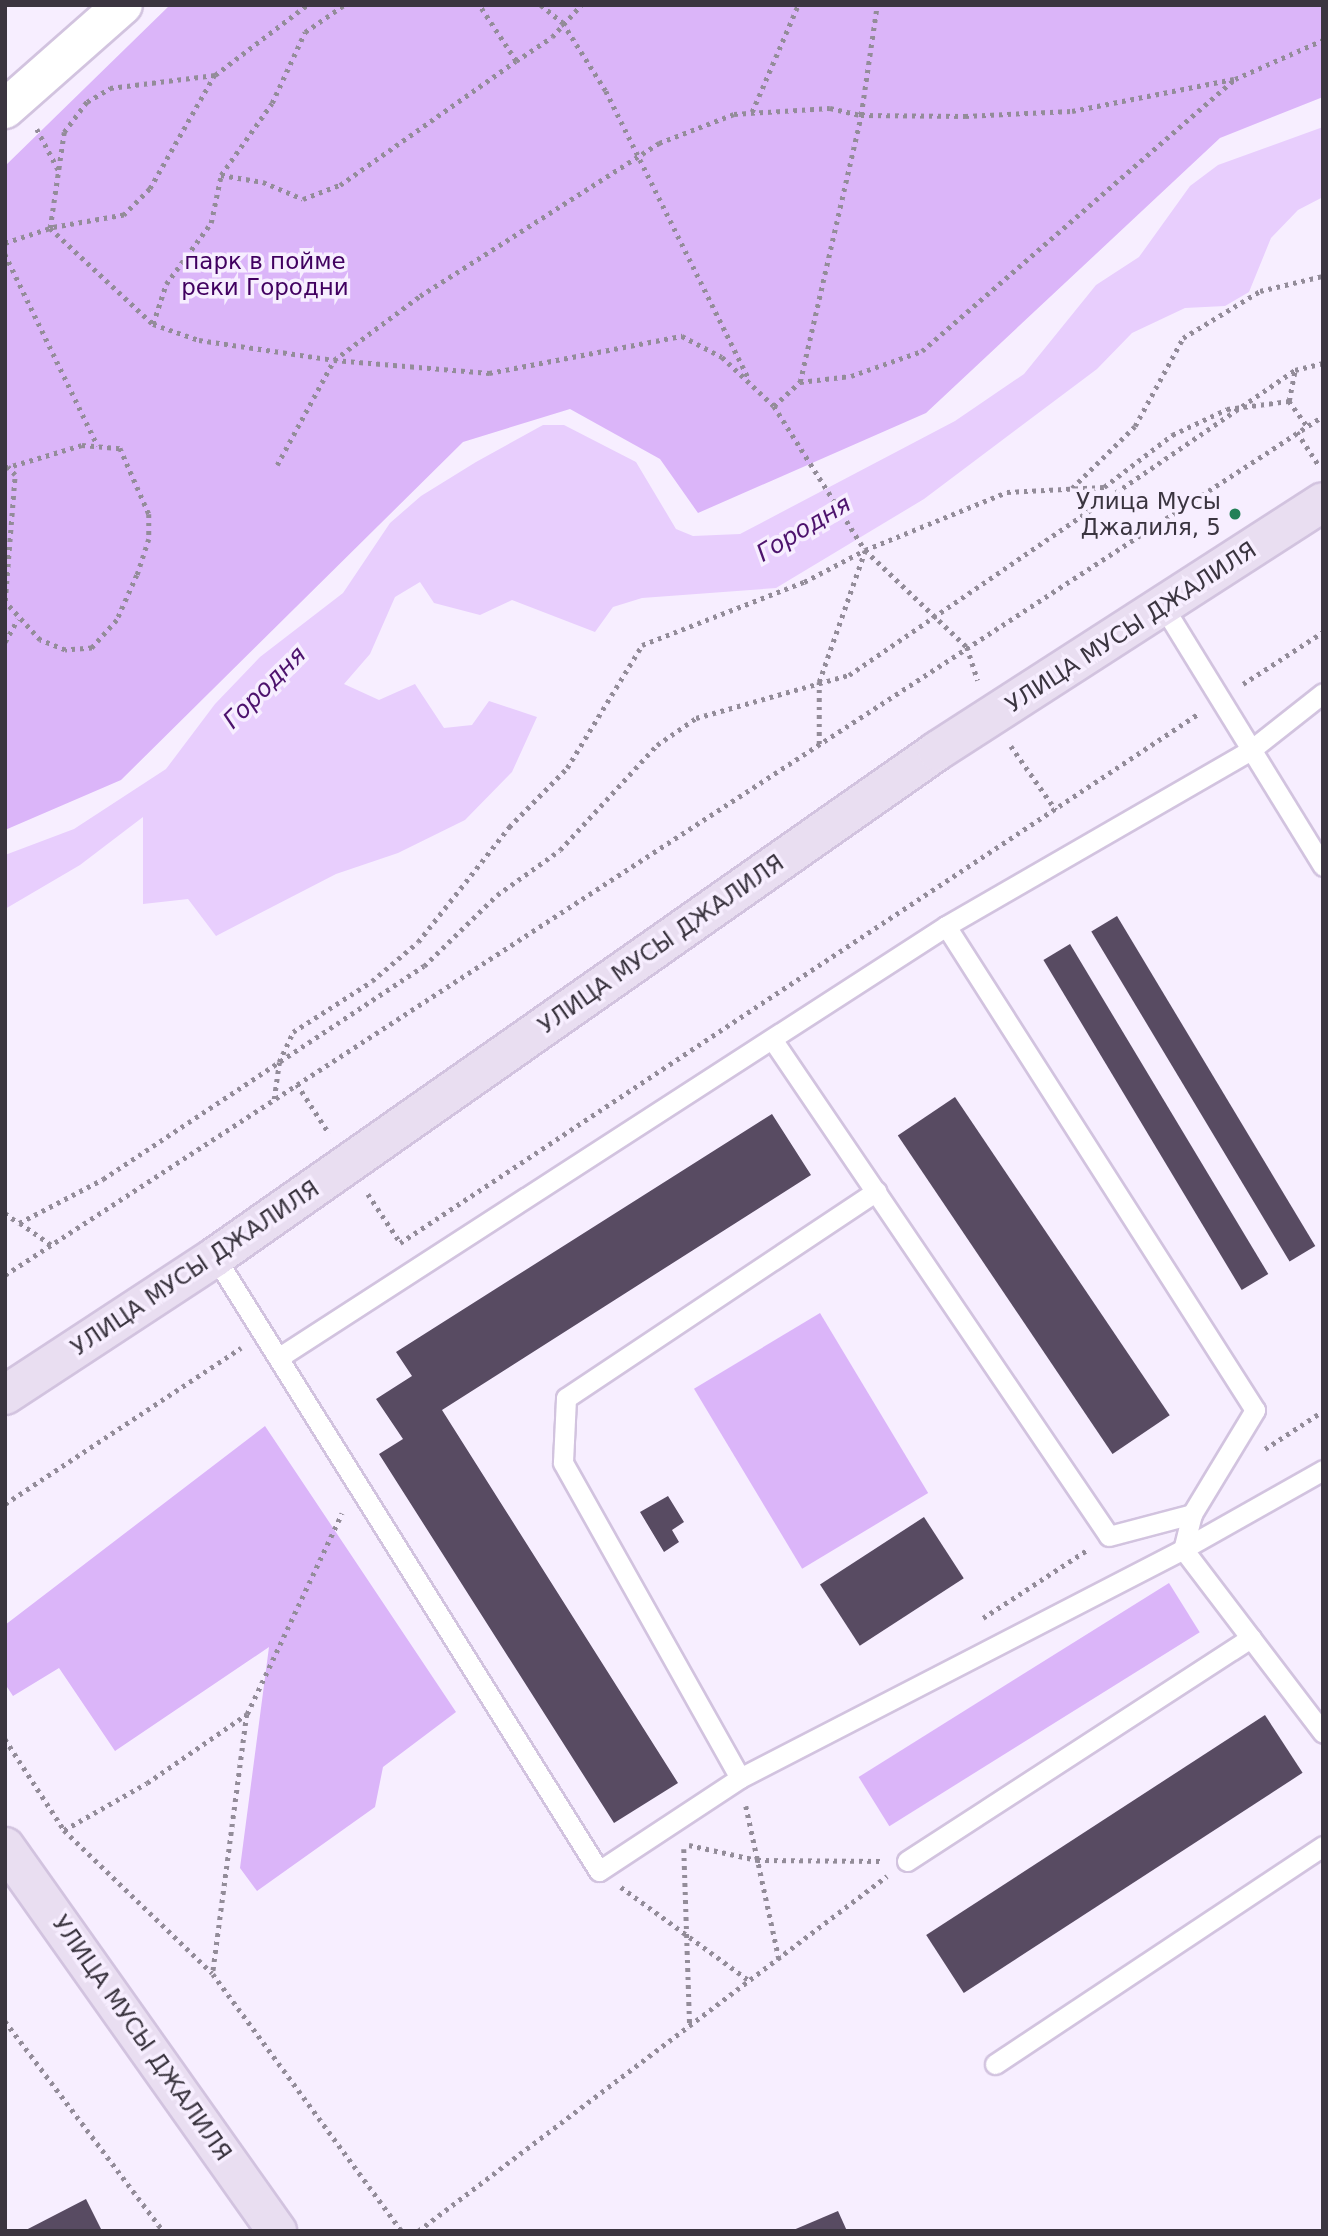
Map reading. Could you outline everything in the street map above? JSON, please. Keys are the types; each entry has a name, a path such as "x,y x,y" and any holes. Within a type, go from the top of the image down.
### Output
{"main road":[{"name":"УЛИЦА МУСЫ ДЖАЛИЛЯ","path":"5,1395 215,1257 937,751 1323,502"},
{"name":"УЛИЦА МУСЫ ДЖАЛИЛЯ","path":"5,1847 277,2231"}],"street":[{"path":"5,109 123,5"}],"lane":[{"path":"1163,606 1323,866"},
{"path":"281,1356 946,926 1252,749 1323,693"},
{"path":"946,926 1255,1410 1192,1514 1183,1549"},
{"path":"772,1039 1109,1536 1192,1514"},
{"path":"740,1778 563,1462 566,1398 876,1191"},
{"path":"215,1257 281,1356 599,1871 740,1778 1183,1549 1323,1470"},
{"path":"1183,1549 1323,1733"},
{"path":"907,1861 1251,1638"},
{"path":"995,2064 1323,1846"}],"path":[{"path":"5,243 50,228 124,215 150,190 215,75 307,5"},
{"path":"153,324 166,284 211,223 221,175 272,103 305,32 344,5"},
{"path":"478,5 516,61"},
{"path":"541,5 563,23 637,154 750,381"},
{"path":"221,175 263,182 303,199 340,185 516,61 582,5"},
{"path":"752,112 798,5"},
{"path":"774,406 800,382 862,115 877,5"},
{"path":"276,465 334,360 637,154 734,114 830,108 862,115 1072,111 1235,79 1323,40"},
{"path":"50,228 64,132 87,102 110,89 215,75"},
{"path":"800,382 851,376 922,351 1235,79"},
{"path":"40,132 59,171"},
{"path":"50,228 153,324 199,340 334,360 489,373 682,336 750,381 774,406 819,472 865,550 967,647"},
{"path":"5,254 99,447"},
{"path":"1071,489 1135,426 1183,338 1260,291 1323,276"},
{"path":"19,1223 103,1180 424,965 497,895 560,850 657,746 696,719 849,675 1295,370 1323,363"},
{"path":"1295,370 1289,401 1307,426"},
{"path":"274,1100 279,1062 293,1032 372,981 418,942 509,827 567,768 642,645 804,582 865,550 1007,492 1104,487 1172,435 1240,407 1289,401"},
{"path":"5,1275 1323,416"},
{"path":"1297,432 1323,470"},
{"path":"82,445 120,448 149,514 149,539 117,620 92,648 65,650 40,640 5,602 15,475 7,468 82,445"},
{"path":"819,744 819,682 865,550"},
{"path":"5,642 18,619"},
{"path":"389,1250 1323,632"},
{"path":"5,1213 52,1245"},
{"path":"5,1504 265,1332"},
{"path":"213,1974 247,1714 358,1480"},
{"path":"64,1830 147,1783 247,1714"},
{"path":"5,1739 64,1830 213,1974 402,2231"},
{"path":"650,1837 757,1860 907,1861"},
{"path":"684,1844 684,1932 690,2028"},
{"path":"418,2231 690,2028 907,1861"},
{"path":"599,1871 750,1981"},
{"path":"5,2021 163,2231"}],"green space":[{"name":"парк в пойме реки Городни","path":"170,5 1323,5 1323,97 1220,138 926,413 698,513 660,459 570,409 463,442 121,780 5,830 5,166"},
{"path":"820,1313 928,1493 802,1569 694,1389"},
{"path":"265,1426 456,1712 383,1767 375,1807 257,1891 240,1868 269,1647 115,1751 59,1668 13,1696 5,1684 5,1625"},
{"path":"1169,1583 1200,1632 889,1826 859,1777"}],"water":[{"name":"Городня","path":"1323,127 1323,197 1298,210 1271,238 1249,292 1225,306 1185,308 1132,333 1097,369 924,499 776,588 642,598 613,607 595,632 512,600 480,615 434,603 420,582 395,597 370,654 344,684 379,700 415,684 444,728 472,725 489,701 537,717 512,772 465,820 398,853 336,874 216,936 188,899 143,904 143,817 80,865 5,909 5,855 74,829 166,769 215,704 260,657 343,593 390,523 421,496 476,462 543,425 564,425 636,462 676,529 693,536 740,534 955,421 1024,374 1096,285 1139,257 1190,186 1218,165"}],"building":[{"path":"1117,916 1315,1246 1290,1261 1091,931"},
{"path":"1070,944 1268,1274 1242,1290 1043,960"},
{"path":"955,1097 1170,1415 1113,1454 898,1136"},
{"path":"772,1114 811,1175 442,1410 678,1783 614,1823 379,1454 403,1439 376,1399 412,1376 396,1352"},
{"path":"668,1496 684,1522 672,1530 679,1542 664,1552 640,1512"},
{"path":"924,1517 964,1578 860,1646 820,1585"},
{"path":"1265,1715 1303,1773 964,1993 926,1935"},
{"path":"86,2199 102,2231 24,2231"},
{"path":"838,2211 847,2231 791,2231"}],"place":[{"name":"Улица Мусы Джалиля, 5","path":"1235,514"}]}
